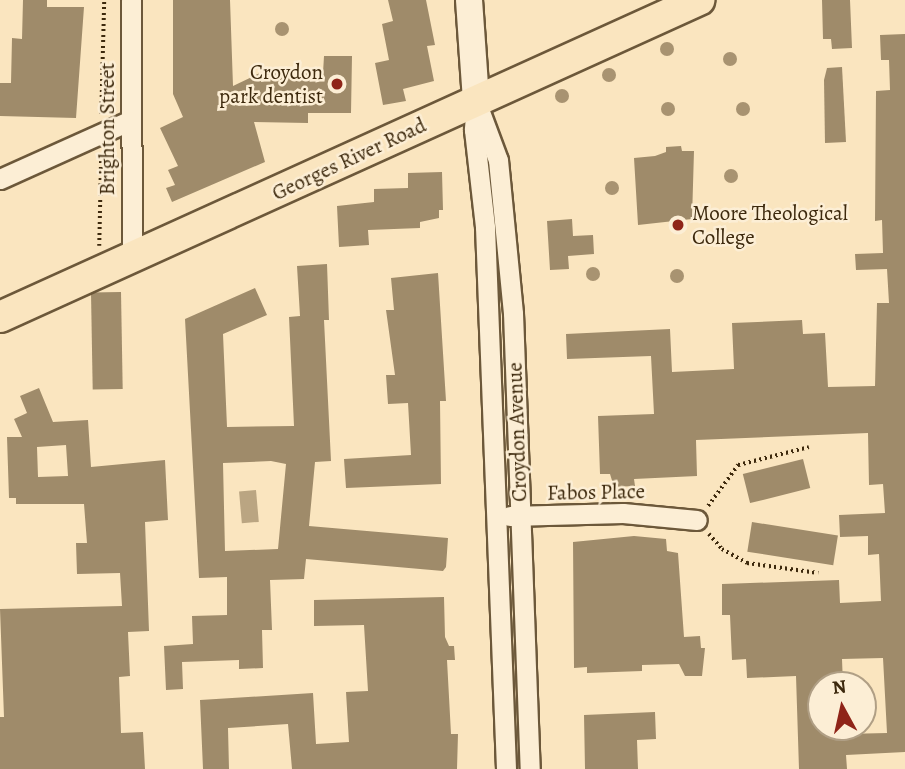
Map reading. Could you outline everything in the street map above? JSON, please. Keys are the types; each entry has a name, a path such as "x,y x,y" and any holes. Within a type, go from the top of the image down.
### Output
{"main road":[{"name":"Georges River Road","path":"0,317 699,0"}],"street":[{"name":"Brighton Street","path":"131,0 129,121 132,258"},
{"name":"Croydon Avenue","path":"469,0 476,101 506,769"},
{"name":"Croydon Avenue","path":"476,101 498,160 513,313 530,769"},
{"path":"0,179 129,121"},
{"name":"Fabos Place","path":"495,518 623,513 697,520"}],"path":[{"path":"809,447 738,465 697,520 722,549 747,564 818,573"}],"shaded area":[{"path":"256,490 259,522 242,523 239,491"}],"building":[{"path":"23,0 47,0 47,7 84,7 76,118 0,116 0,83 11,83 12,38 22,39"},
{"path":"173,0 230,0 233,86 262,72 323,73 324,56 352,56 351,113 308,113 308,123 254,122 265,162 172,202 166,188 175,185 168,170 178,166 160,128 183,117 173,94"},
{"path":"388,0 426,0 435,45 427,46 434,81 403,89 406,101 383,105 375,63 389,60 382,24 393,21"},
{"path":"822,0 850,0 852,48 832,49 831,39 823,39"},
{"path":"905,34 905,752 846,755 847,769 799,769 796,676 747,678 746,659 732,660 730,615 722,615 722,584 839,580 840,603 881,601 879,554 868,555 868,536 840,537 839,515 885,513 883,484 869,485 868,433 696,440 697,476 634,479 635,486 614,487 610,474 600,474 598,416 654,414 651,356 567,359 566,334 670,329 672,372 734,369 732,323 802,320 803,334 825,333 828,387 875,386 877,303 889,303 887,269 856,270 855,254 883,253 882,220 875,221 876,91 890,90 889,60 881,60 880,35"},
{"path":"842,67 846,142 825,143 824,80 827,68"},
{"path":"681,146 682,151 694,151 692,219 638,225 634,158 655,156 666,152 666,147"},
{"path":"442,172 443,210 439,210 439,218 420,222 420,228 368,230 369,245 339,247 337,206 374,202 374,189 408,188 408,173"},
{"path":"572,219 573,236 593,235 594,254 568,256 569,269 550,270 547,221"},
{"path":"327,264 329,320 324,320 331,461 315,462 309,526 448,538 446,567 443,571 306,559 304,579 270,580 272,630 262,630 263,668 239,669 239,660 182,662 183,689 166,690 164,646 193,644 192,616 227,615 227,577 199,578 185,319 255,288 267,315 223,334 227,427 294,426 289,317 300,316 297,266","holes":["271,461 286,464 278,549 225,551 223,463"]},
{"path":"438,273 446,401 440,401 441,484 346,488 344,459 411,455 408,403 388,404 386,375 395,375 386,310 394,310 391,278"},
{"path":"121,292 123,389 93,390 91,293"},
{"path":"39,388 53,422 88,420 91,467 165,460 168,520 145,522 149,631 128,632 130,676 119,677 121,733 143,732 145,769 0,769 0,717 4,717 0,609 122,606 120,573 77,574 76,543 87,543 84,504 16,504 16,498 9,498 7,437 22,437 14,419 27,413 20,396","holes":["66,445 68,476 38,477 37,447"]},
{"path":"803,459 810,488 750,503 743,474"},
{"path":"752,522 838,536 833,565 747,552"},
{"path":"634,536 666,539 667,551 678,553 684,637 700,636 701,648 705,648 702,676 685,676 679,664 642,665 642,671 587,673 587,667 574,668 573,542"},
{"path":"444,597 445,637 449,646 454,646 455,660 447,660 451,734 458,734 457,769 292,769 288,724 228,728 229,769 203,769 200,700 313,693 316,744 349,742 346,692 368,691 364,625 314,626 314,600"},
{"path":"655,712 656,739 637,740 638,769 585,769 584,715"}],"place":[{"name":"Croydon park dentist","path":"337,84"},
{"name":"Moore Theological College","path":"678,225"}]}
